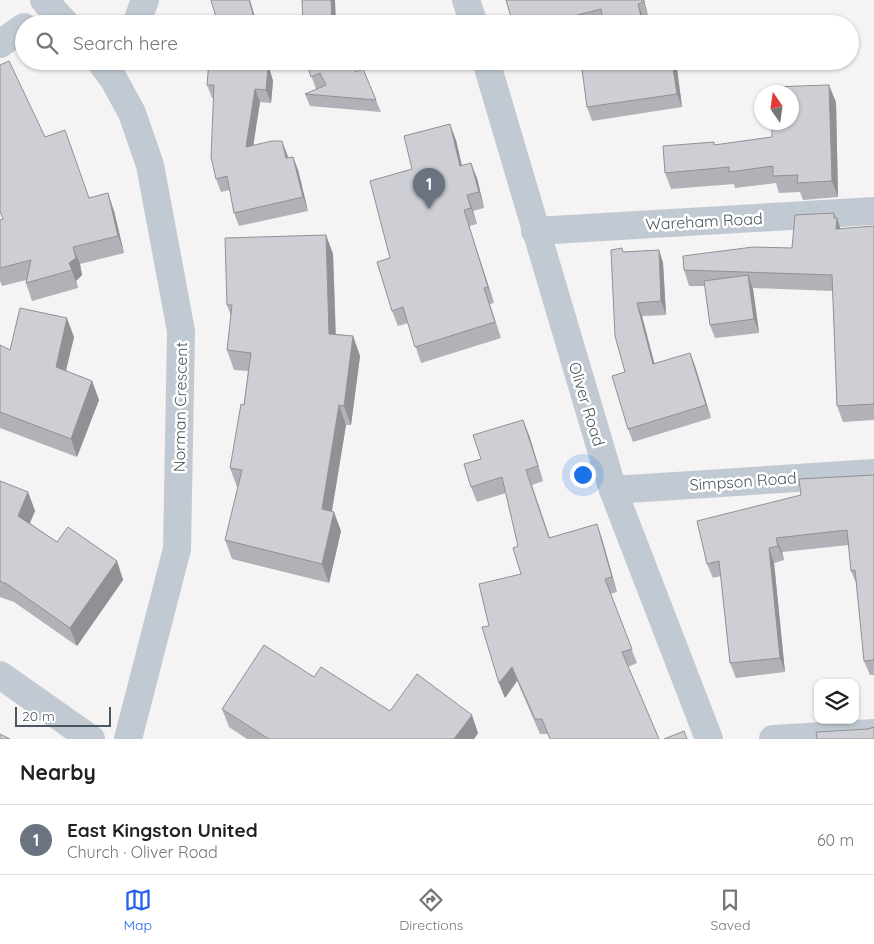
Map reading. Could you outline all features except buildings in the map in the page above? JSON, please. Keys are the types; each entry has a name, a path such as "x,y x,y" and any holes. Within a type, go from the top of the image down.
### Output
{"street":[{"path":"139,15 145,0"},
{"path":"466,0 471,15"},
{"path":"0,44 15,33"},
{"name":"Norman Crescent","path":"112,70 132,113 150,165 181,331 177,549 128,739"},
{"name":"Oliver Road","path":"489,70 613,490 709,739"},
{"name":"Wareham Road","path":"535,231 874,211"},
{"name":"Simpson Road","path":"613,490 874,473"},
{"path":"0,675 91,739"},
{"path":"774,739 874,733"}],"place":[{"name":"East Kingston United","path":"429,209"}]}
